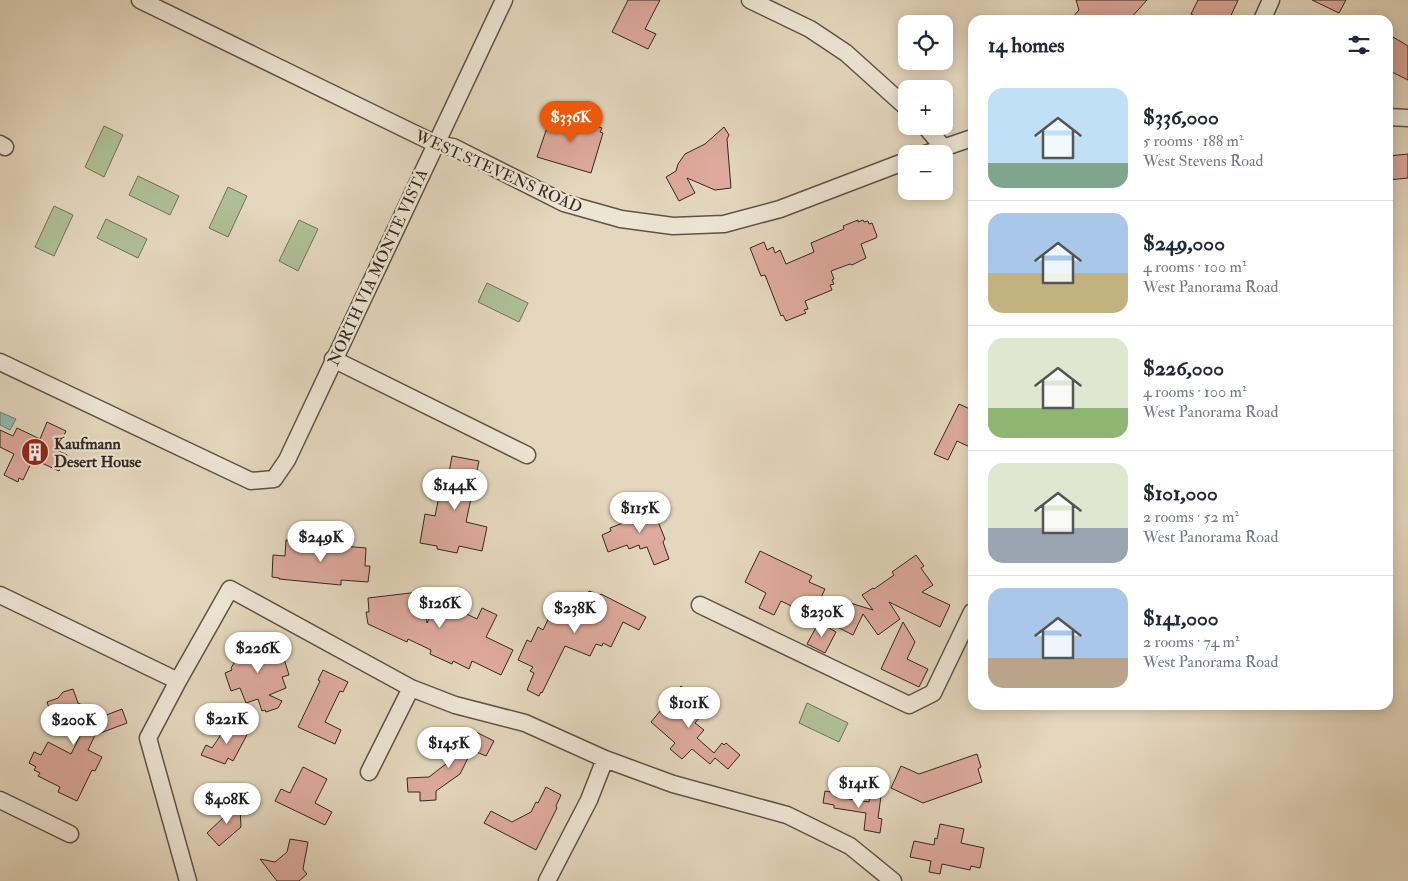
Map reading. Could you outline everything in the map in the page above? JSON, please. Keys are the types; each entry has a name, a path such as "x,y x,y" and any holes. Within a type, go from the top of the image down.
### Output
{"street":[{"name":"WEST STEVENS ROAD","path":"140,0 436,144 453,147 564,203 621,219 673,226 724,224 780,209 898,164"},
{"name":"NORTH VIA MONTE VISTA","path":"0,362 251,481 274,478 287,460 504,0"},
{"path":"750,0 810,29 846,53 898,100"},
{"path":"1264,15 1271,0"},
{"path":"1393,117 1408,118"},
{"path":"932,135 940,145"},
{"path":"949,145 968,139"},
{"path":"333,359 527,455"},
{"path":"188,881 148,738 230,589 410,688 455,705 525,723 605,759 673,784 787,815 850,846 893,881"},
{"path":"0,595 178,681"},
{"path":"700,605 909,705 933,693 968,620"},
{"path":"369,772 410,688"},
{"path":"547,881 589,800 605,759"},
{"path":"0,800 70,834"}],"green space":[{"path":"104,126 123,135 104,177 85,167"},
{"path":"138,176 179,196 170,215 129,195"},
{"path":"228,187 247,196 228,237 209,228"},
{"path":"54,206 73,215 54,256 35,247"},
{"path":"106,219 147,239 138,258 97,238"},
{"path":"299,220 318,229 298,271 279,261"},
{"path":"487,283 528,303 519,322 478,302"},
{"path":"807,703 848,723 839,742 799,723"}],"water":[{"path":"0,412 16,419 10,430 0,425"}],"building":[{"path":"628,0 660,0 645,29 656,34 648,49 612,32"},
{"path":"1076,0 1147,0 1134,15 1074,15 1079,10"},
{"path":"1198,0 1238,0 1231,15 1191,14"},
{"path":"1312,0 1346,0 1339,13"},
{"path":"1393,37 1408,46 1408,80 1393,72"},
{"path":"552,113 564,117 565,115 602,128 600,132 603,133 591,173 537,157"},
{"path":"724,127 729,135 727,139 731,188 715,190 687,178 695,193 679,201 666,177 676,171 678,164 685,154 705,144"},
{"path":"1408,154 1408,178 1393,180 1393,156"},
{"path":"858,220 858,222 863,220 864,222 868,221 869,224 872,223 877,236 861,244 866,258 852,265 850,264 831,271 834,279 832,280 834,284 830,285 832,290 805,301 808,309 804,310 806,313 786,321 783,315 781,316 765,275 761,276 750,248 764,242 767,250 773,247 775,253 780,250 786,264 814,252 811,243 844,229 843,226"},
{"path":"959,404 968,408 968,446 957,441 948,460 934,454"},
{"name":"Kaufmann Desert House","path":"47,422 66,431 57,450 67,455 59,471 33,459 23,480 19,478 18,482 4,475 14,454 0,447 0,430 13,436 17,428 40,439"},
{"path":"452,456 479,461 466,522 487,527 482,551 459,546 457,553 437,549 437,546 420,543 425,514 435,516 444,472 449,473"},
{"path":"648,497 665,539 663,542 669,559 654,565 647,547 640,549 639,545 629,549 627,545 608,552 602,535 611,531 610,528 641,516 635,502"},
{"path":"286,540 344,544 343,546 366,548 365,566 370,566 368,582 341,580 341,585 272,577 273,555 285,556"},
{"path":"760,551 812,576 809,582 825,589 812,616 781,601 774,615 759,608 766,593 745,582"},
{"path":"916,555 924,566 921,568 933,585 922,592 950,605 940,627 889,602 900,619 878,635 863,614 853,635 833,625 842,606 847,602 873,610 862,595 894,575 892,572"},
{"path":"589,591 601,594 646,617 639,630 623,622 611,647 603,643 602,646 596,644 590,656 565,646 542,693 539,696 527,690 534,673 530,671 533,667 518,660 527,640 531,642 538,627 543,630 556,603 577,613"},
{"path":"419,592 420,596 424,595 427,623 443,592 458,599 454,608 477,619 482,608 497,615 486,637 513,650 501,675 472,661 469,669 453,661 452,664 430,654 431,650 408,639 407,642 368,624 366,612 369,612 368,598"},
{"path":"819,622 836,632 825,653 807,644"},
{"path":"903,622 915,642 907,659 928,669 919,687 881,669"},
{"path":"254,640 263,641 265,645 271,643 280,660 284,659 289,675 282,677 286,688 269,695 282,701 278,708 266,712 265,710 262,711 258,699 246,703 240,688 231,691 225,673 232,670 231,668 239,655 237,648"},
{"path":"323,670 348,682 343,692 340,691 325,722 341,730 335,744 298,727 320,681 318,680"},
{"path":"681,686 707,709 695,723 704,730 697,738 714,753 722,743 724,745 726,743 740,755 728,769 715,758 710,764 692,749 682,759 670,749 675,743 651,722"},
{"path":"73,689 78,703 104,716 122,709 127,723 95,735 88,750 102,757 95,771 92,770 77,801 58,792 60,787 38,776 40,773 34,770 36,767 29,763 34,752 41,755 48,742 71,754 86,724 67,715 53,720 47,702 58,698 63,692"},
{"path":"231,723 249,731 233,761 228,758 225,764 201,755 206,745 212,748 222,733 225,734"},
{"path":"476,732 494,741 486,756 472,750 460,774 436,791 436,800 420,801 420,792 408,792 407,778 429,777 451,760 460,743 469,747"},
{"path":"977,754 981,767 978,769 982,782 923,803 891,788 901,766 919,774"},
{"path":"303,767 327,779 315,803 332,812 325,825 275,801 281,789 290,793"},
{"path":"546,787 561,795 556,806 557,808 536,850 484,823 491,811 512,822 531,812"},
{"path":"825,791 837,793 836,797 869,802 870,794 881,796 878,818 882,819 880,833 864,830 866,813 834,808 834,805 823,803"},
{"path":"223,805 240,807 241,827 219,846 207,833 223,818"},
{"path":"940,824 964,829 961,843 984,848 980,868 971,866 970,870 942,864 940,874 929,872 931,861 910,857 914,841 934,845"},
{"path":"290,839 308,842 303,869 307,874 299,881 277,881 260,859 275,862 287,852"}],"place":[{"name":"Kaufmann Desert House","path":"35,452"}]}
